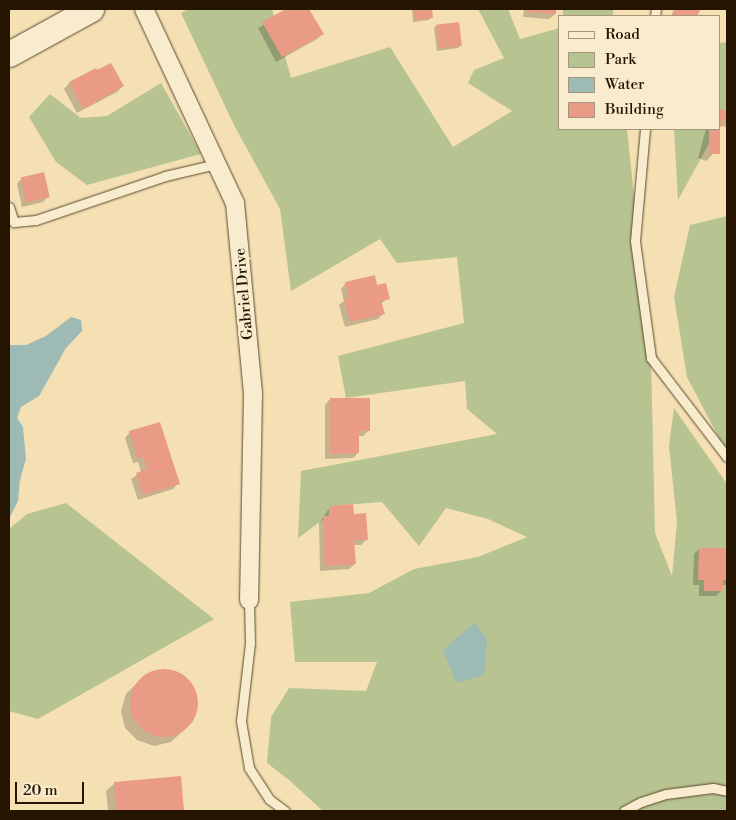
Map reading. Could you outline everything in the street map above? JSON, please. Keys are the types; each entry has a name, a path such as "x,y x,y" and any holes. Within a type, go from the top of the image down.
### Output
{"street":[{"path":"9,54 91,9"},
{"name":"Gabriel Drive","path":"144,9 235,202 253,394 249,600"}],"lane":[{"path":"645,130 635,241 651,358 727,457"},
{"path":"9,207 14,222 36,220 165,176 216,164"},
{"path":"249,600 250,643 240,721 249,768 270,799 285,811"},
{"path":"624,811 641,802 666,794 713,788 727,792"}],"green space":[{"path":"189,9 272,9 291,78 390,47 453,147 512,111 468,83 474,70 504,58 478,9 508,9 520,39 558,29 558,130 627,130 651,358 655,533 672,576 677,522 669,446 674,408 727,484 727,811 323,811 267,763 271,717 289,688 366,691 377,662 295,662 290,602 369,593 414,569 478,557 527,537 488,519 446,508 419,546 382,502 343,505 298,538 301,471 497,434 467,409 465,381 346,398 338,356 464,323 457,257 397,263 380,239 291,291 280,209 234,125 181,13"},
{"path":"563,9 613,9 613,15 563,15"},
{"path":"727,42 727,109 721,121 721,43"},
{"path":"161,83 201,154 87,185 56,162 29,117 50,94 81,118 107,116"},
{"path":"674,130 716,130 678,200"},
{"path":"727,216 727,453 687,377 674,297 690,225"},
{"path":"66,503 214,619 38,719 9,711 9,529 27,514"}],"water":[{"path":"71,317 81,320 82,331 66,348 39,396 21,407 17,418 23,427 26,459 20,480 18,501 9,519 9,345 26,345 46,336"},
{"path":"475,622 487,639 484,675 456,683 443,650"}],"building":[{"path":"286,9 309,9 324,34 282,57 262,22"},
{"path":"414,9 432,9 433,18 415,20"},
{"path":"528,9 556,9 556,14 528,12"},
{"path":"676,9 701,9 698,15 673,15"},
{"path":"459,22 462,46 439,49 436,25"},
{"path":"111,63 124,86 83,109 69,82 96,68 97,70"},
{"path":"721,109 727,111 727,120 723,119 721,125"},
{"path":"709,130 720,130 720,154 709,154"},
{"path":"44,172 50,197 26,203 21,177"},
{"path":"375,275 377,285 386,283 390,299 381,301 385,314 350,322 344,299 349,297 345,282"},
{"path":"330,398 370,398 370,431 359,431 359,453 330,454"},
{"path":"160,422 180,484 143,495 136,473 147,469 143,457 138,459 129,431"},
{"path":"353,504 354,514 366,513 368,540 354,540 356,564 325,566 323,516 329,516 329,506"},
{"path":"699,548 727,548 727,580 723,580 723,591 704,591 704,580 698,580"},
{"path":"157,669 171,669 183,674 193,684 198,696 198,710 193,722 183,732 171,737 157,737 145,732 135,722 130,710 130,696 135,684 145,674"},
{"path":"181,776 184,811 116,811 114,782"}]}
